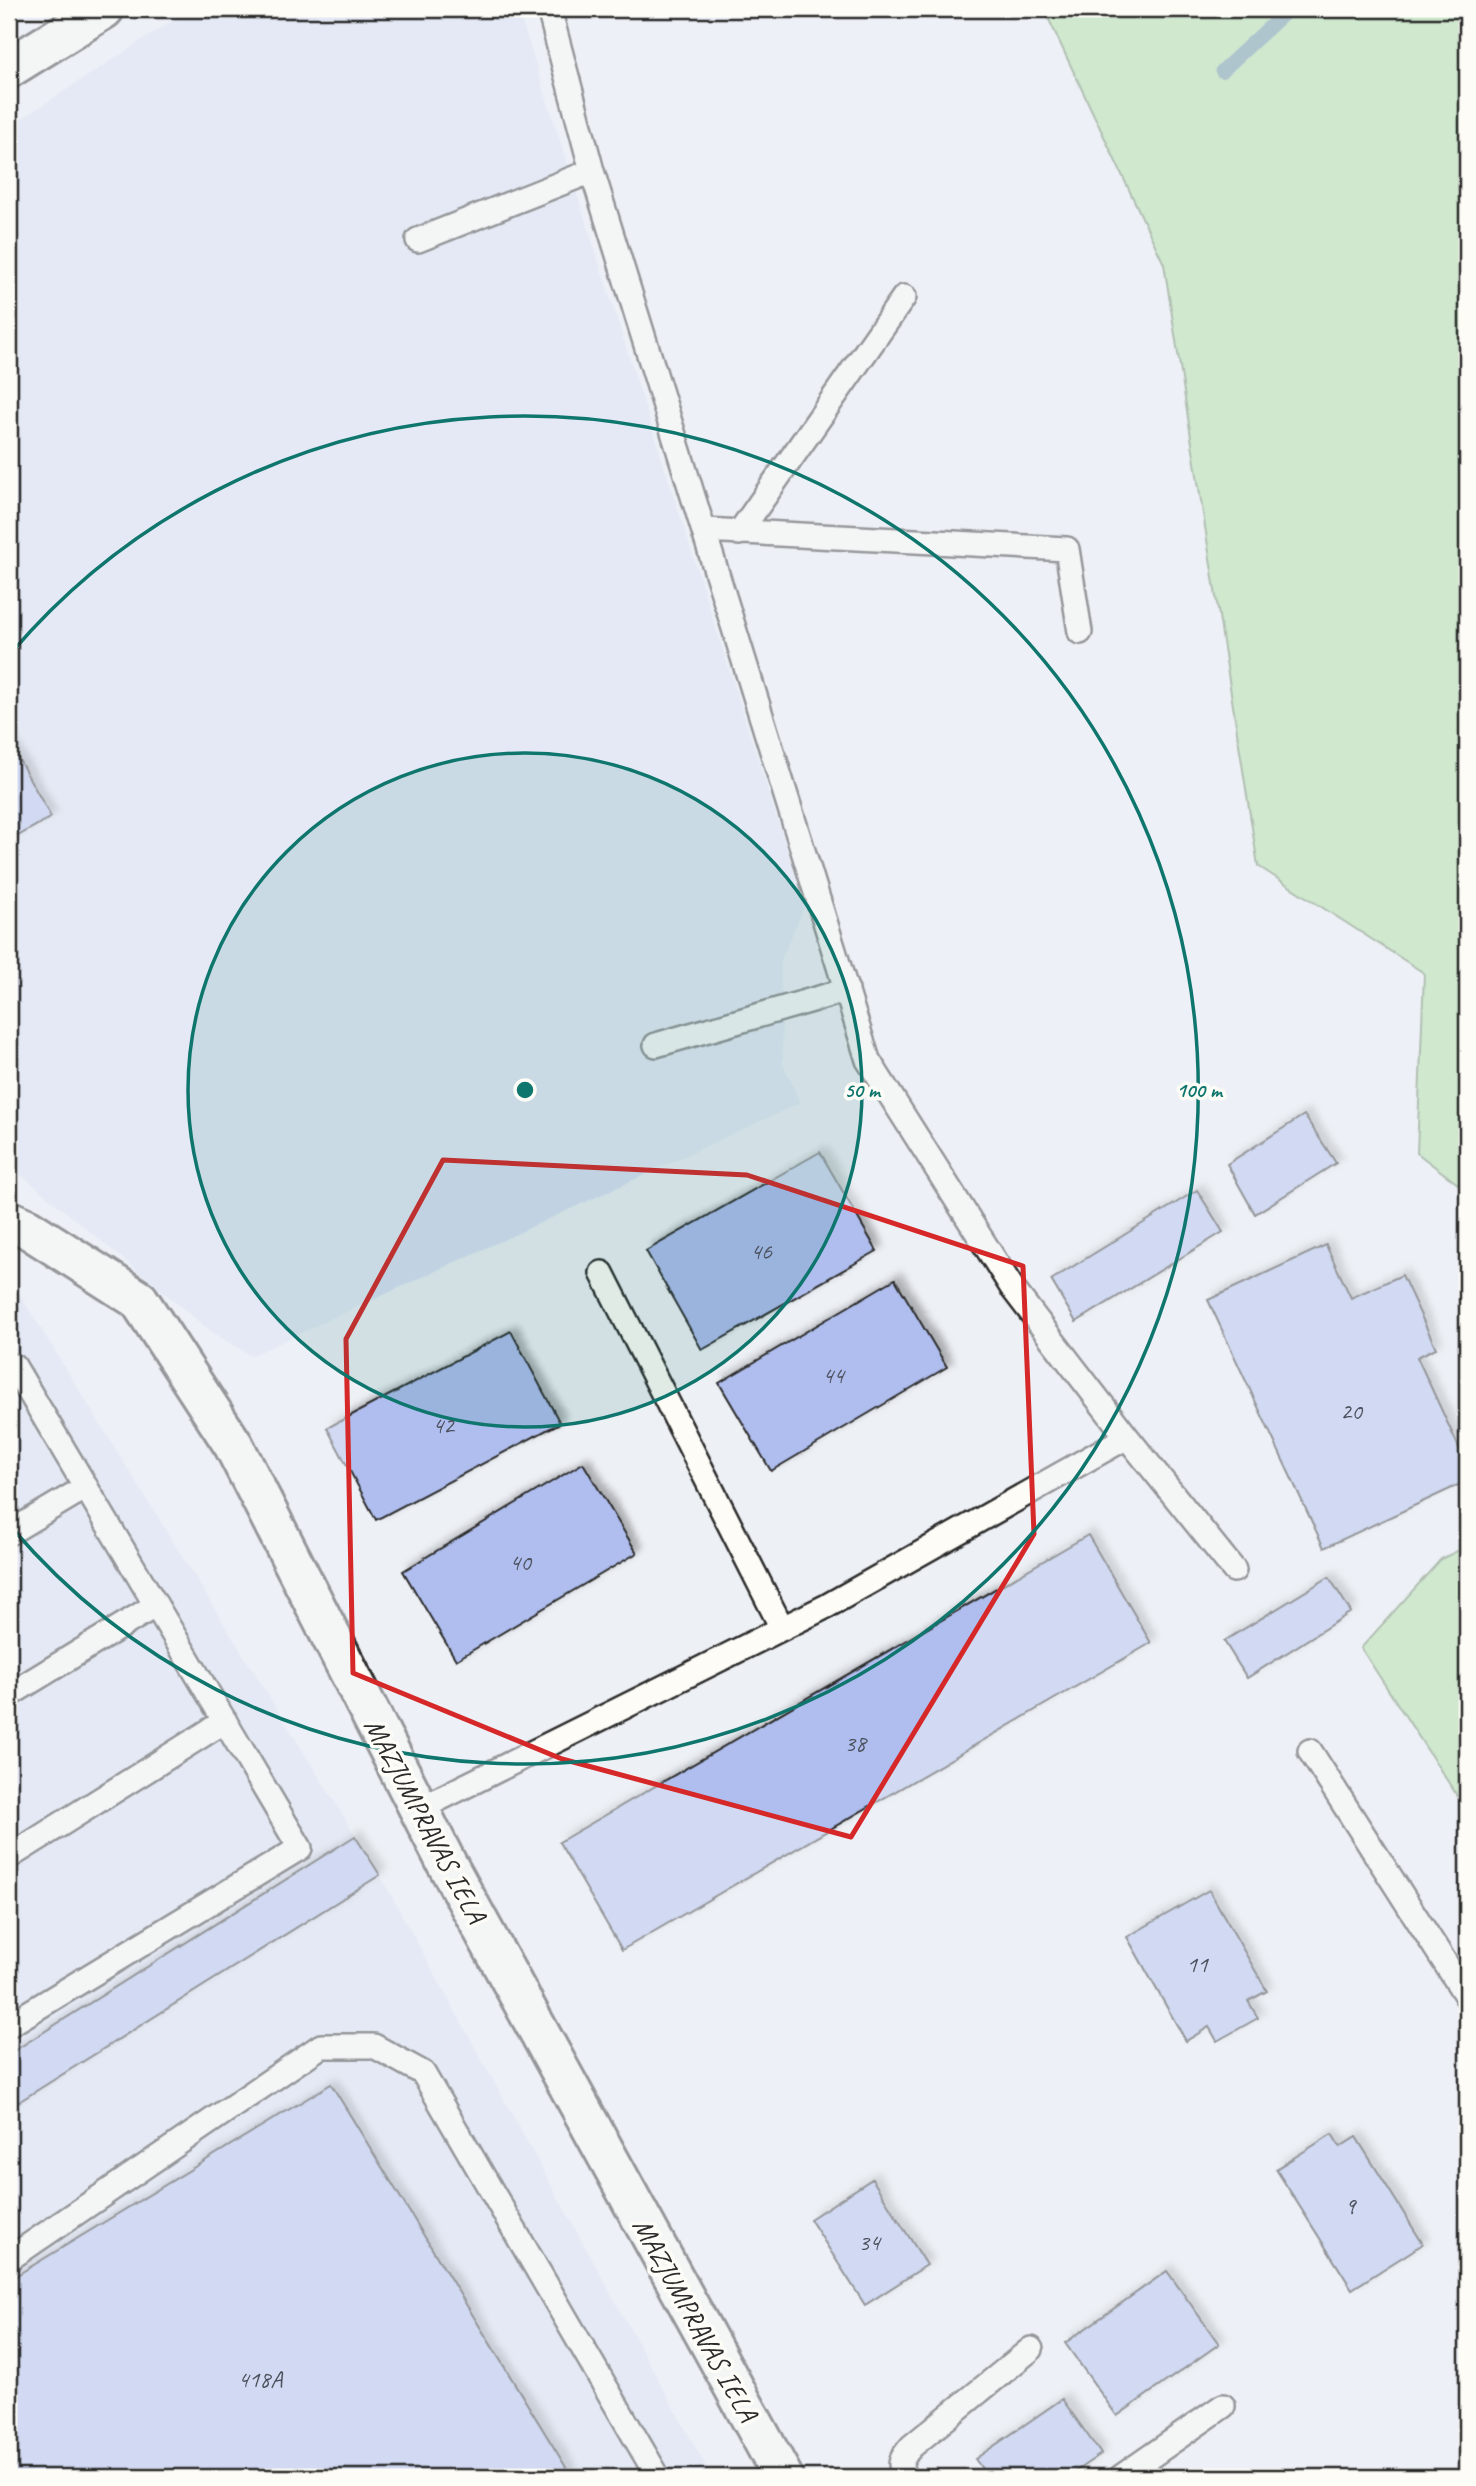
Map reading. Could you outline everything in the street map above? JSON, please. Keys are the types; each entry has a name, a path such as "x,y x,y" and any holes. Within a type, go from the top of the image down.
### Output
{"street":[{"path":"9,68 104,9"},
{"name":"MAZJUMPRAVAS IELA","path":"9,1220 27,1228 139,1300 234,1446 419,1809 783,2477"}],"lane":[{"path":"549,9 592,171 868,1060 1013,1289 1234,1570"},
{"path":"418,240 592,171"},
{"path":"739,533 904,297"},
{"path":"704,530 1067,549 1080,632"},
{"path":"656,1045 846,990"},
{"path":"602,1273 782,1628"},
{"path":"9,1369 14,1366 300,1848 9,2025"},
{"path":"419,1809 827,1606 1127,1437"},
{"path":"9,1534 86,1487"},
{"path":"9,1695 156,1605"},
{"path":"9,1857 225,1721"},
{"path":"1310,1751 1467,1997"},
{"path":"9,2259 321,2046 374,2046 423,2073 658,2477"},
{"path":"905,2477 900,2469 901,2459 912,2446 1031,2348"},
{"path":"1121,2477 1223,2406"}],"highlighted area":[{"path":"443,1160 747,1175 1023,1266 1034,1534 851,1837 562,1759 353,1673 346,1339"}],"shaded area":[{"path":"190,9 518,9 805,906 781,961 783,1063 801,1103 251,1356 209,1330 9,1165 9,127"},
{"path":"9,1277 380,1875 712,2477 9,2477"}],"green space":[{"path":"1044,9 1467,9 1467,1191 1417,1153 1424,973 1258,866 1164,264"},
{"path":"1467,1546 1467,1811 1361,1648 1441,1559"}],"building":[{"path":"9,742 51,817 9,841"},
{"path":"1304,1115 1336,1163 1255,1214 1227,1164"},
{"path":"820,1152 877,1251 702,1350 646,1251"},
{"path":"1197,1190 1223,1232 1076,1322 1051,1280"},
{"path":"1326,1245 1351,1298 1402,1275 1436,1348 1417,1357 1467,1465 1467,1481 1324,1548 1208,1300"},
{"path":"895,1279 947,1367 771,1471 719,1383"},
{"path":"511,1331 560,1423 376,1520 327,1428"},
{"path":"583,1463 637,1553 456,1660 403,1571"},
{"path":"1088,1535 1151,1643 622,1950 559,1842"},
{"path":"1329,1577 1351,1612 1247,1678 1224,1641"},
{"path":"355,1836 380,1875 9,2108 9,2054"},
{"path":"1209,1890 1267,1991 1248,2001 1258,2018 1217,2041 1209,2027 1186,2041 1127,1937"},
{"path":"331,2084 572,2477 9,2477 9,2280"},
{"path":"1332,2134 1340,2147 1356,2137 1423,2244 1352,2289 1276,2169"},
{"path":"872,2179 927,2265 865,2305 810,2219"},
{"path":"1167,2271 1219,2344 1117,2416 1065,2343"},
{"path":"1062,2399 1101,2454 1067,2477 988,2477 975,2459"}],"waterway":[{"path":"1222,71 1289,9"}]}
